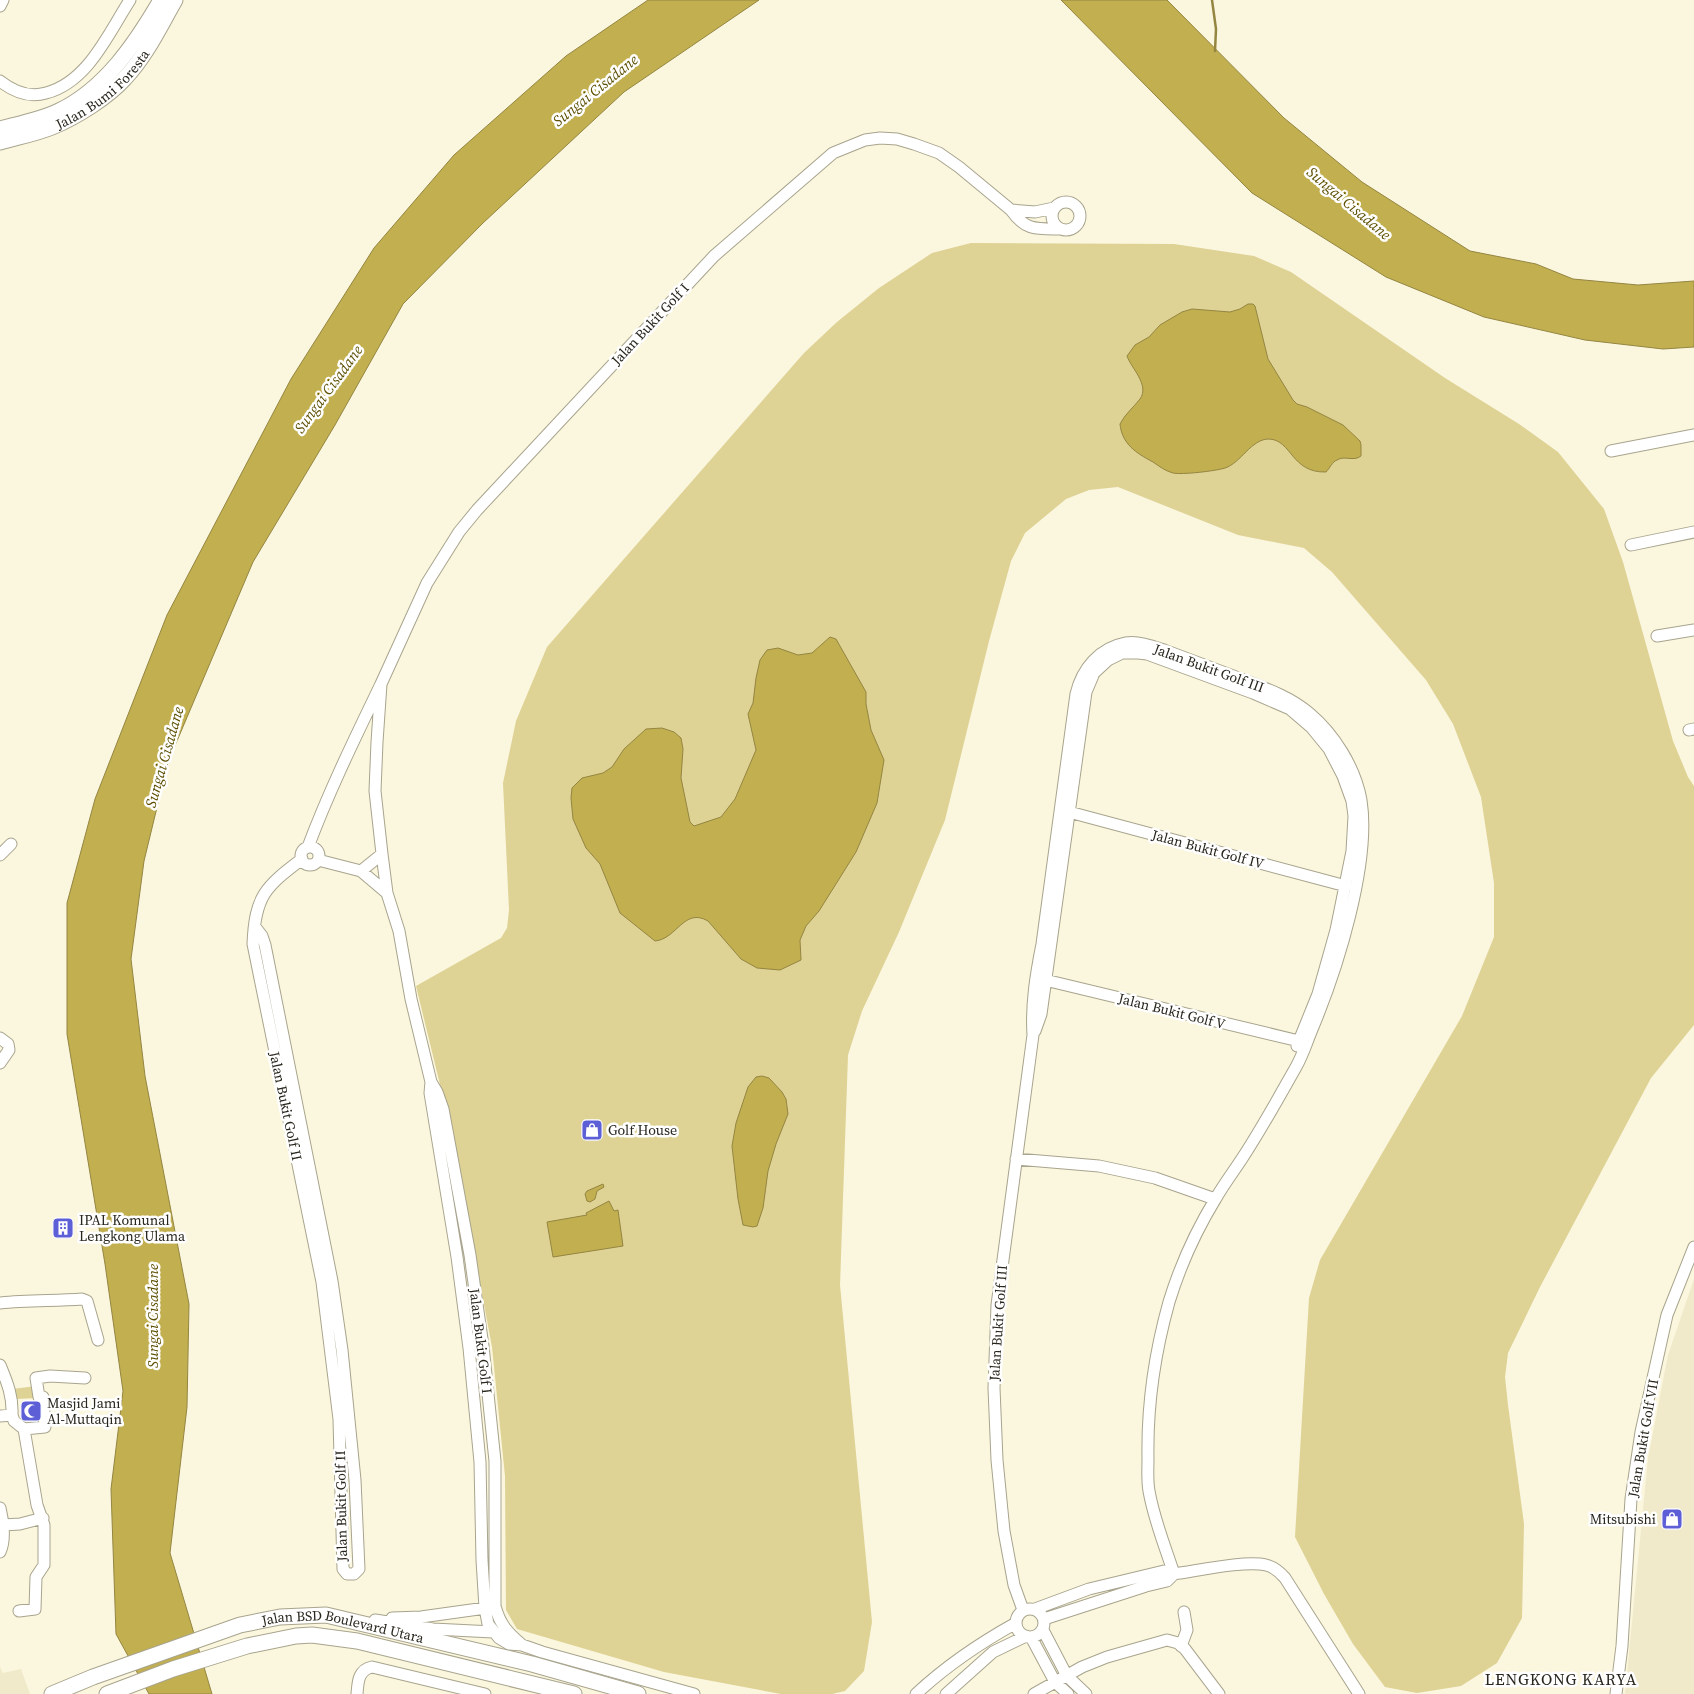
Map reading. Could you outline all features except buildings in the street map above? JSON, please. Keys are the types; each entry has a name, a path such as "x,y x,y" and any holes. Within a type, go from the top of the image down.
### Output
{"main road":[{"name":"Jalan Bumi Foresta","path":"0,129 57,112 88,92 112,70 130,49 161,0"},
{"name":"Jalan Bumi Foresta","path":"0,142 51,128 73,117 125,79 134,68 175,0"},
{"name":"Jalan BSD Boulevard Utara","path":"52,1694 93,1677 240,1625 280,1617 326,1615 532,1664 638,1694"},
{"name":"Jalan BSD Boulevard Utara","path":"107,1694 173,1669 247,1646 296,1636 312,1635 357,1641 574,1694"}],"street":[{"path":"0,6 3,0"},
{"path":"0,81 21,93 36,96 56,91 73,80 88,66 130,0"},
{"name":"Jalan Bukit Golf I","path":"308,847 319,817 427,583 459,532 477,510 714,256 833,153 865,140 880,138 897,139 939,152 1010,210 1025,226 1067,230 1075,227 1080,215 1076,206 1062,203 1054,208 1035,212 1010,210"},
{"path":"1054,208 1051,217 1058,229"},
{"path":"1611,451 1694,434"},
{"path":"1631,545 1694,532"},
{"path":"1657,636 1694,630"},
{"name":"Jalan Bukit Golf III","path":"1029,1610 1014,1585 1004,1531 997,1460 994,1388 997,1305 1033,1035 1032,1016 1035,979 1078,684 1086,668 1107,650 1126,643 1143,644 1164,650 1267,689 1306,710 1332,735 1348,764 1359,791 1363,823 1362,842 1351,904 1335,966 1320,1010 1301,1056 1244,1156 1215,1199 1188,1253 1170,1301 1154,1367 1149,1406 1148,1446 1149,1488 1156,1524 1174,1574"},
{"name":"Jalan Bukit Golf III","path":"1033,1035 1041,1014 1084,701 1089,683 1094,673 1116,656 1122,653 1146,654 1276,702 1301,718 1321,737 1343,776 1352,801 1354,832 1352,851 1336,930 1318,994 1290,1064 1287,1081"},
{"name":"Jalan Bukit Golf I","path":"382,684 376,742 375,791 382,854 388,893 399,931 411,1000 431,1082 430,1093 457,1257 469,1348 480,1462 482,1560 490,1607 488,1624 493,1632 509,1644 522,1645 694,1694"},
{"path":"354,740 376,742"},
{"name":"Jalan Bukit Golf IV","path":"1069,812 1346,886"},
{"path":"0,855 11,844"},
{"path":"308,847 316,849 319,854 318,860 314,864 309,865 302,859 303,851 308,847"},
{"path":"361,872 382,854"},
{"name":"Jalan Bukit Golf II","path":"255,927 262,936 265,945 333,1291 342,1350 355,1480 359,1569 354,1574 347,1574 343,1569 339,1419 322,1282 253,944 256,914 263,895 276,880 302,859"},
{"path":"318,860 361,872 388,893"},
{"name":"Jalan Bukit Golf V","path":"1045,980 1299,1042"},
{"path":"0,1063 8,1055 9,1050 4,1041"},
{"path":"1016,1159 1099,1166 1155,1178 1215,1199"},
{"name":"Jalan Bukit Golf VII","path":"1616,1694 1622,1646 1631,1499 1641,1432 1667,1315 1694,1247"},
{"path":"0,1302 26,1300 43,1302 82,1299 87,1301 98,1340"},
{"path":"0,1365 10,1388 12,1400 6,1415 24,1429 37,1505 42,1518 46,1553 44,1565 36,1576 35,1609 19,1610"},
{"path":"24,1429 45,1426 43,1397 39,1397 36,1378 50,1376 85,1378"},
{"path":"0,1508 3,1544 0,1552"},
{"path":"2,1523 20,1524 42,1518"},
{"path":"1068,1694 1055,1682 1028,1637 1021,1634 1016,1623 1018,1616 1029,1610 1088,1589 1164,1571 1174,1574 1243,1564 1260,1564 1273,1568 1285,1578 1359,1694"},
{"path":"1043,1625 1146,1586 1167,1581 1174,1574"},
{"name":"Jalan Bukit Golf I","path":"380,1621 490,1607"},
{"name":"Jalan Bukit Golf I","path":"490,1607 505,1630 522,1645"},
{"path":"1029,1610 1041,1613 1043,1625 1067,1676 1086,1694"},
{"path":"1181,1646 1187,1630 1184,1612"},
{"name":"Jalan Bukit Golf I","path":"326,1615 433,1629 493,1632"},
{"path":"916,1694 957,1659 1016,1623"},
{"path":"946,1694 993,1652 1040,1634 1043,1625"},
{"path":"1034,1694 1082,1667 1108,1657 1167,1640 1178,1643 1181,1646 1218,1694"},
{"path":"357,1694 360,1675 364,1670 372,1667 485,1694"}],"shaded area":[{"path":"971,243 1174,244 1254,256 1291,272 1445,378 1519,424 1558,452 1604,509 1623,562 1673,741 1688,777 1694,786 1694,1025 1651,1078 1540,1287 1508,1353 1505,1377 1524,1524 1522,1618 1497,1663 1461,1686 1417,1693 1385,1687 1353,1644 1324,1594 1295,1537 1309,1298 1320,1260 1462,1016 1494,937 1494,883 1481,797 1453,724 1426,680 1332,572 1304,548 1238,535 1118,487 1089,490 1066,499 1025,533 1011,561 989,641 945,820 899,932 862,1011 848,1055 840,1285 872,1622 864,1671 845,1691 832,1694 781,1694 664,1672 517,1629 506,1610 505,1476 492,1347 452,1134 416,986 501,938 507,928 509,910 503,783 516,721 547,647 804,353 837,322 879,288 932,253"},
{"path":"1694,1279 1694,1694 1625,1694 1648,1458 1668,1355"},
{"path":"36,1386 38,1398 15,1399 13,1389"},
{"path":"0,1667 3,1673 21,1669 30,1694 0,1694"}],"water":[{"name":"Sungai Cisadane","path":"648,0 759,0 624,92 483,223 403,304 335,425 253,562 168,762 144,861 131,959 145,1076 189,1304 187,1407 170,1553 212,1694 149,1694 116,1634 111,1489 123,1391 105,1264 67,1034 67,903 95,799 167,615 291,379 374,248 454,155 566,56"},
{"name":"Sungai Cisadane","path":"1061,0 1167,0 1284,118 1362,182 1470,251 1536,264 1573,279 1638,285 1694,281 1694,347 1663,349 1585,340 1484,317 1386,277 1252,193"},
{"path":"1248,304 1255,306 1268,359 1293,400 1297,404 1343,425 1360,441 1361,456 1337,460 1326,472 1314,471 1299,462 1283,445 1269,439 1257,443 1225,468 1177,473 1162,468 1136,451 1127,442 1121,431 1120,424 1140,399 1143,388 1127,356 1135,345 1149,337 1160,325 1182,312 1192,309 1230,312"},
{"path":"830,637 836,639 866,692 866,704 871,730 884,760 877,803 856,852 819,911 806,926 800,940 801,960 780,970 757,968 741,959 708,921 700,918 686,921 663,939 655,941 620,913 600,864 586,848 573,819 572,788 582,778 603,773 612,767 624,749 646,729 662,728 674,732 681,738 683,749 681,778 690,822 694,826 721,817 735,799 756,750 748,714 753,703 760,660 767,650 778,648 798,655 812,653"},
{"path":"756,1077 769,1078 782,1092 786,1099 788,1114 768,1171 763,1208 757,1226 753,1227 743,1225 732,1146 736,1123 748,1087"},
{"path":"603,1184 604,1187 597,1191 595,1199 590,1202 587,1201 585,1194 587,1191"},
{"path":"609,1201 614,1211 618,1210 623,1246 553,1257 547,1222 587,1215 586,1213"}],"waterway":[{"path":"1212,0 1216,29 1215,51"}],"place":[{"name":"Golf House","path":"592,1130"},
{"name":"IPAL Komunal Lengkong Ulama","path":"63,1228"},
{"name":"Masjid Jami Al-Muttaqin","path":"31,1411"},
{"name":"Mitsubishi","path":"1672,1519"}],"district":[{"name":"LENGKONG KARYA","path":"1561,1679"}]}
